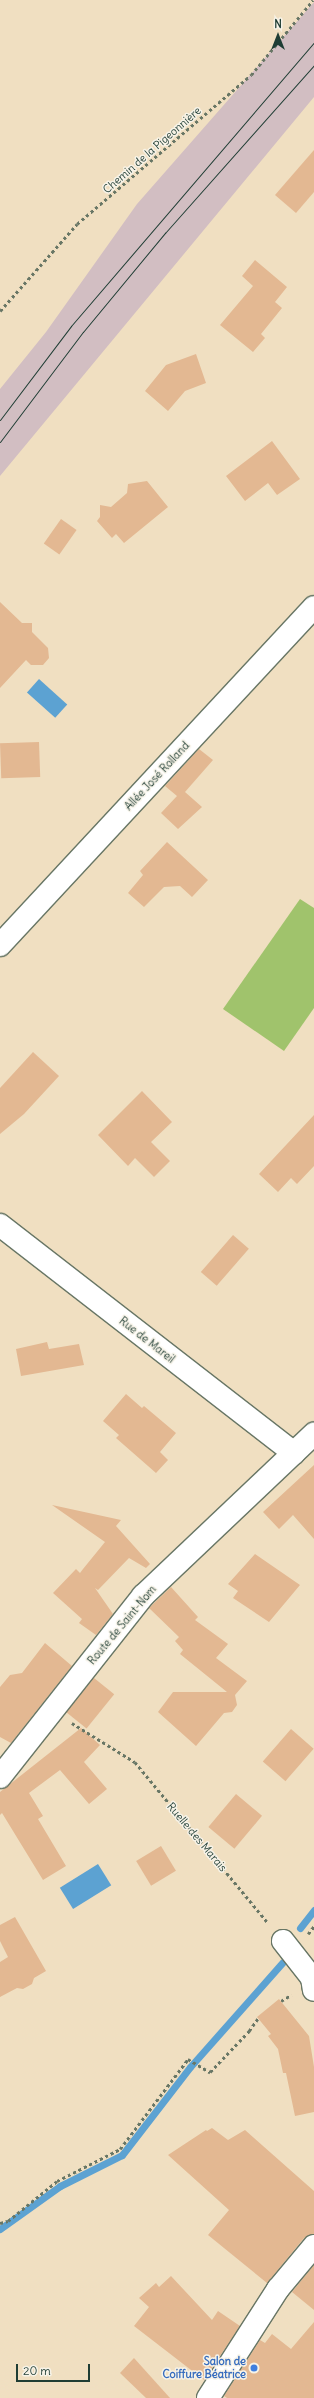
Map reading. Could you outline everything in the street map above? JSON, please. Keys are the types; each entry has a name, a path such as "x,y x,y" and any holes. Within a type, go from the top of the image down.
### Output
{"street":[{"name":"Allée José Rolland","path":"0,945 314,607"},
{"name":"Rue de Mareil","path":"0,1225 294,1453"},
{"name":"Route de Saint-Nom","path":"0,1777 143,1596 314,1434"},
{"path":"283,1941 312,1978 314,1990"},
{"path":"208,2398 278,2289 314,2246"}],"path":[{"name":"Chemin de la Pigeonnière","path":"0,310 77,224 251,75 313,0"},
{"name":"Ruelle des Marais","path":"53,1711 134,1762 283,1941"},
{"path":"0,2223 8,2221 57,2181 120,2149 188,2059 210,2072 249,2031 258,2018"}],"shaded area":[{"path":"314,2 314,97 0,476 0,389 46,332 137,204"}],"green space":[{"path":"300,899 314,908 314,1008 284,1051 223,1009"}],"water":[{"path":"39,679 67,704 55,718 27,692"},
{"path":"98,1864 111,1885 73,1909 60,1888"}],"building":[{"path":"314,150 314,192 296,213 275,195"},
{"path":"255,260 287,287 275,302 282,308 261,334 265,338 253,352 220,325 253,286 242,276"},
{"path":"196,354 206,383 185,391 168,411 145,391 166,365"},
{"path":"272,441 300,479 277,495 268,483 245,501 226,476"},
{"path":"147,481 168,507 124,543 116,534 112,538 97,521 100,517 100,505 111,507 127,493 128,484"},
{"path":"61,519 77,530 59,554 44,544"},
{"path":"0,602 22,623 32,623 32,632 48,648 49,658 43,665 31,665 26,660 0,688"},
{"path":"39,742 40,777 1,778 0,743"},
{"path":"199,749 213,760 185,792 202,807 178,829 161,813 177,796 165,786"},
{"path":"167,842 208,880 192,897 180,886 164,887 144,907 128,893 143,875 140,871"},
{"path":"33,1052 59,1076 24,1114 0,1134 0,1088"},
{"path":"142,1091 172,1122 151,1142 170,1161 154,1177 135,1158 128,1166 98,1135"},
{"path":"314,1115 314,1166 297,1184 291,1178 278,1192 259,1174"},
{"path":"233,1235 249,1249 217,1286 201,1272"},
{"path":"47,1342 49,1349 79,1344 84,1365 21,1376 16,1349"},
{"path":"126,1394 142,1408 144,1406 176,1433 160,1452 168,1460 156,1473 116,1438 119,1435 103,1421"},
{"path":"314,1465 314,1539 293,1515 279,1529 263,1512"},
{"path":"52,1505 121,1520 116,1526 150,1564 146,1568 129,1558 98,1590 95,1588 113,1614 96,1635 79,1623 82,1619 53,1593 76,1569 80,1573 105,1542"},
{"path":"255,1554 300,1585 269,1622 233,1598 238,1591 228,1584"},
{"path":"171,1587 198,1617 195,1620 228,1644 216,1658 247,1681 235,1695 237,1705 232,1712 224,1713 196,1746 158,1712 173,1692 227,1692 180,1654 183,1650 175,1641 179,1637 149,1608"},
{"path":"45,1643 72,1666 11,1743 0,1737 0,1687 10,1675 22,1673"},
{"path":"94,1678 114,1694 87,1729 66,1712"},
{"path":"81,1728 100,1745 84,1762 107,1789 89,1804 60,1770 29,1793 43,1816 38,1819 66,1866 43,1880 2,1813 0,1815 0,1792"},
{"path":"291,1729 314,1749 285,1781 263,1761"},
{"path":"236,1794 262,1816 234,1849 208,1827"},
{"path":"161,1846 176,1871 151,1886 136,1861"},
{"path":"15,1917 46,1971 34,1978 32,1984 23,1989 17,1988 0,1997 0,1962 8,1957 0,1941 0,1925"},
{"path":"279,1999 309,2036 314,2067 314,2112 295,2116 286,2073 283,2073 278,2049 268,2036 271,2034 257,2017"},
{"path":"212,2128 228,2140 245,2130 314,2191 314,2234 304,2238 267,2283 208,2235 229,2210 168,2155 206,2130 207,2131"},
{"path":"314,2265 314,2310 292,2292"},
{"path":"171,2276 212,2320 218,2311 240,2326 204,2380 134,2326 149,2307 139,2298 156,2283 159,2287"},
{"path":"314,2322 314,2398 227,2398 224,2396 260,2340 265,2343 272,2334 291,2349"},
{"path":"134,2358 170,2398 146,2398 120,2373"}],"waterway":[{"path":"300,1928 314,1910"},
{"path":"0,2229 60,2186 122,2155 190,2067 283,1962"}],"tram line":[{"path":"0,420 71,326 314,42"},
{"path":"0,442 83,332 165,233 314,65"}],"place":[{"name":"Salon de Coiffure Béatrice","path":"254,2368"}]}
